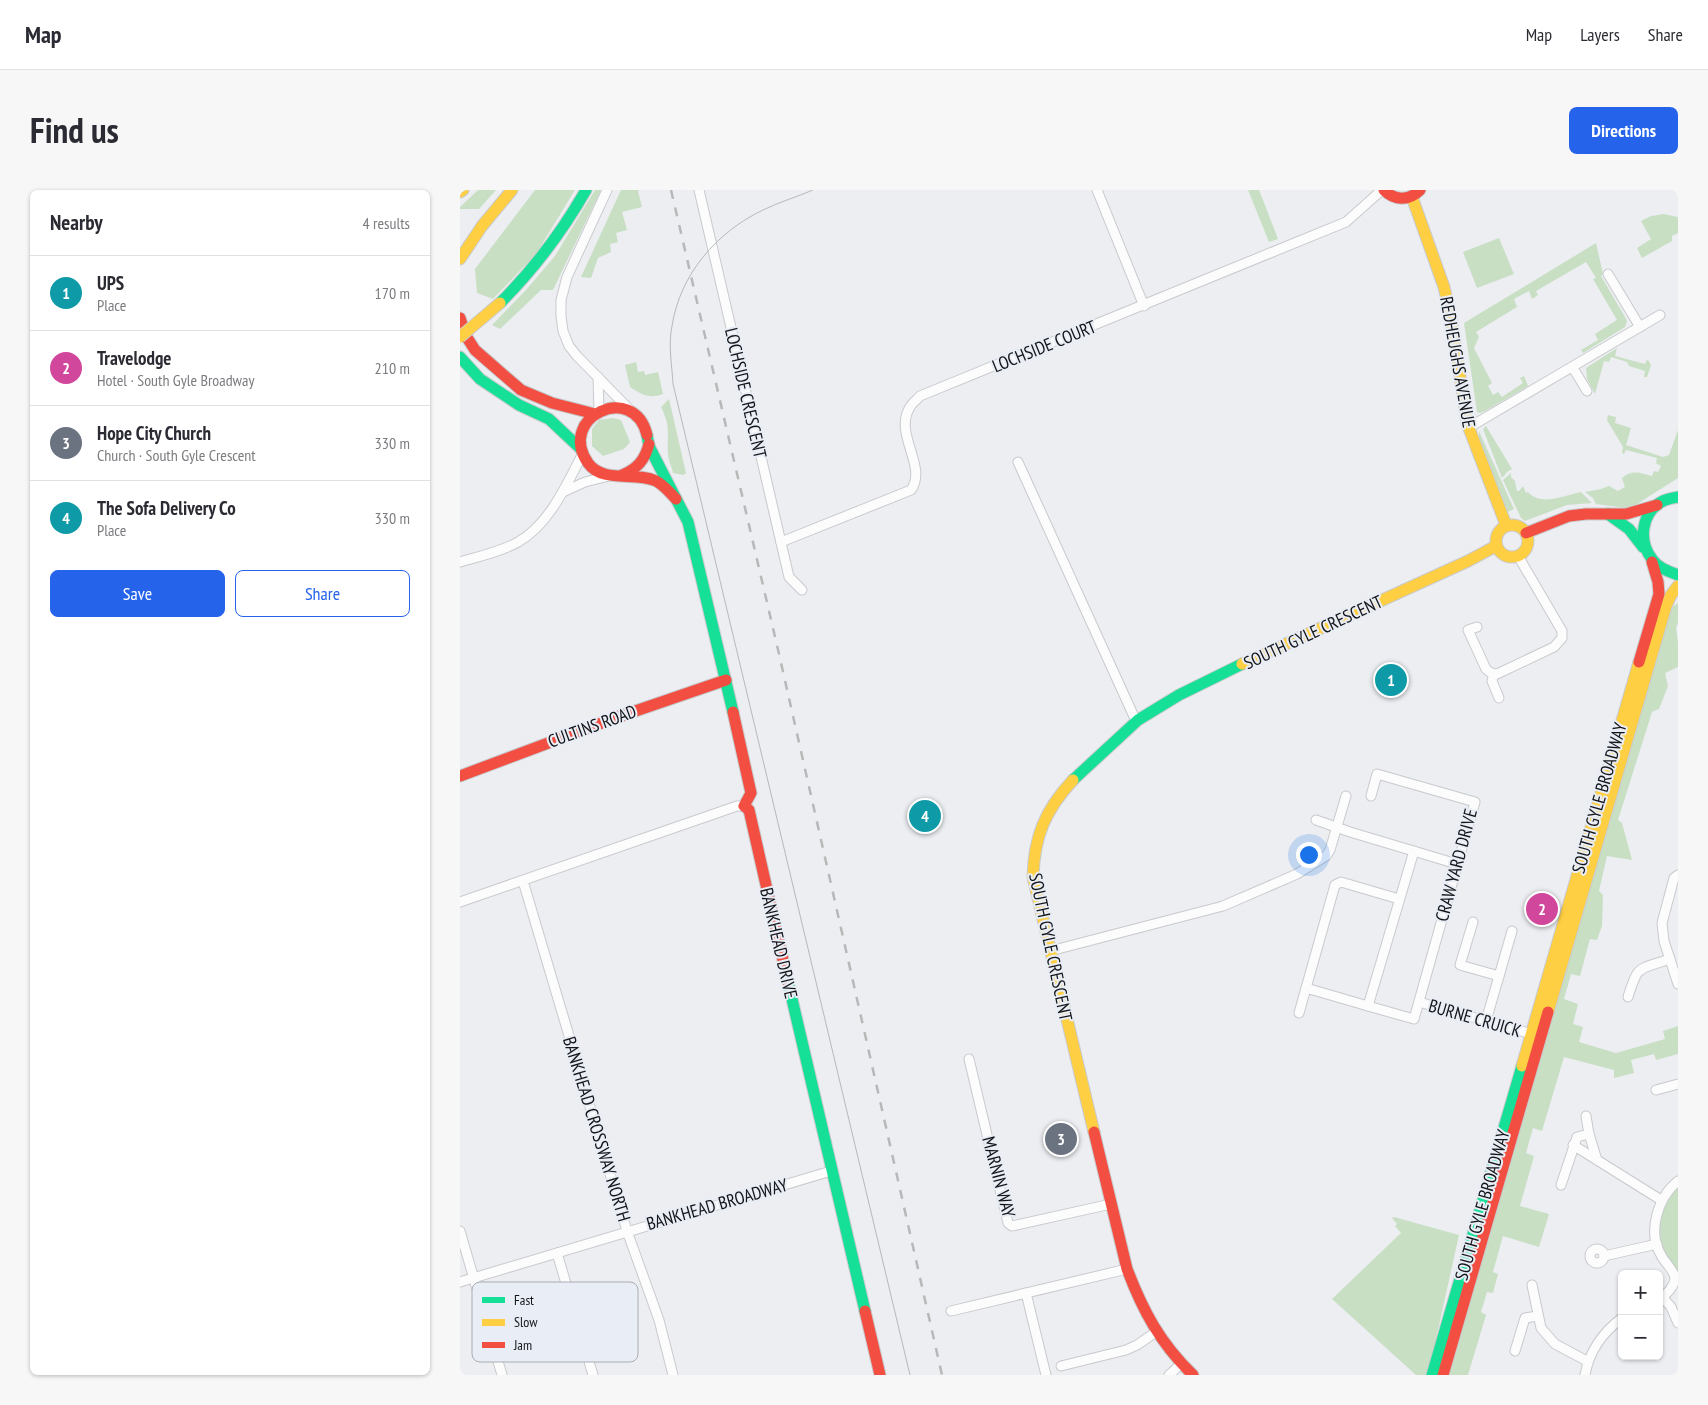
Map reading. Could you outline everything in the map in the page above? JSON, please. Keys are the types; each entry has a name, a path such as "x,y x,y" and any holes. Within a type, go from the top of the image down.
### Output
{"street":[{"path":"460,259 482,226 512,190"},
{"path":"460,337 500,303 546,254 571,217 586,190"},
{"path":"460,902 737,806 744,806 749,797 750,788 726,680 688,522 683,509 663,475 649,444 648,433 644,424 577,356 569,346 563,331 561,300 566,277 607,190"},
{"name":"LOCHSIDE CRESCENT","path":"699,190 789,578 802,590"},
{"path":"1097,190 1144,306"},
{"path":"1383,190 1396,198 1407,199 1416,194"},
{"name":"LOCHSIDE COURT","path":"781,542 911,490 916,473 906,434 905,420 910,407 920,396 1346,222 1383,190"},
{"name":"REDHEUGHS AVENUE","path":"1416,194 1451,317 1468,428 1506,525"},
{"path":"1608,274 1640,327"},
{"path":"1468,428 1573,368 1660,315"},
{"path":"460,318 470,344 481,357 521,390 552,403 597,413"},
{"path":"460,357 480,379"},
{"path":"460,365 510,400 549,419 582,451 586,460 595,470 609,476"},
{"path":"1573,368 1587,392"},
{"path":"597,413 598,377"},
{"path":"460,562 510,546 530,534 563,492 582,451 582,433 589,419 597,413 615,408 630,411"},
{"path":"563,492 586,482 632,472 646,455 649,444"},
{"path":"1018,462 1136,721"},
{"path":"622,475 655,480 676,499"},
{"path":"1526,533 1556,520 1575,515 1634,512 1676,496"},
{"name":"SOUTH GYLE BROADWAY","path":"1443,1375 1659,594 1658,582 1642,537 1644,525 1656,505"},
{"path":"1608,514 1629,529 1645,549"},
{"path":"1506,525 1520,526 1526,533 1528,544 1523,553 1513,558 1502,555 1496,546 1495,541 1498,531 1506,525"},
{"name":"SOUTH GYLE CRESCENT","path":"1193,1375 1166,1347 1156,1332 1140,1302 1127,1269 1033,877 1032,862 1041,826 1054,802 1072,779 1136,721 1193,689 1253,659 1468,561 1496,546"},
{"path":"1477,626 1468,630 1486,669 1494,674 1554,647 1562,638 1562,632 1518,556"},
{"path":"1652,562 1670,574 1678,575"},
{"name":"SOUTH GYLE BROADWAY","path":"1432,1375 1537,1036 1666,606 1678,586"},
{"path":"1494,674 1492,681 1499,698"},
{"name":"CULTINS ROAD","path":"460,776 663,700 726,680"},
{"name":"CRAW YARD DRIVE","path":"1368,1006 1414,1019 1474,802 1377,774 1371,796"},
{"path":"1050,951 1223,906 1297,874 1326,856 1330,850 1346,796"},
{"name":"BANKHEAD DRIVE","path":"744,806 749,810 831,1171 880,1375"},
{"path":"1316,820 1457,864"},
{"path":"1306,988 1368,1006 1398,898 1414,850"},
{"path":"1678,875 1673,882 1662,923 1664,941 1678,984"},
{"name":"BANKHEAD CROSSWAY NORTH","path":"523,881 627,1231 658,1320 673,1375"},
{"path":"1299,1013 1335,885 1341,882 1398,898"},
{"path":"1472,922 1460,965 1498,976"},
{"path":"1486,1021 1512,930"},
{"path":"1628,997 1634,976 1639,969 1670,960"},
{"name":"BURNE CRUICK","path":"1418,1002 1537,1036"},
{"name":"MARNIN WAY","path":"969,1059 1008,1222 1012,1226 1111,1204"},
{"path":"1656,1090 1678,1084"},
{"path":"1586,1116 1597,1160"},
{"path":"1561,1185 1577,1137 1589,1134"},
{"path":"1573,1146 1661,1200"},
{"name":"BANKHEAD BROADWAY","path":"460,1282 831,1171"},
{"path":"1663,1297 1676,1279 1659,1253 1656,1244 1656,1215 1661,1200 1678,1181"},
{"path":"460,1231 475,1282"},
{"path":"1604,1256 1656,1244"},
{"path":"557,1253 566,1282"},
{"path":"951,1311 1127,1269"},
{"path":"1532,1285 1541,1328 1555,1344 1587,1361"},
{"path":"1026,1293 1046,1375"},
{"path":"1663,1301 1671,1307 1678,1323"},
{"path":"1515,1352 1525,1318 1538,1316"},
{"path":"1585,1375 1587,1361 1602,1337 1618,1322"},
{"path":"1061,1366 1132,1347 1156,1332"},
{"path":"498,1362 502,1375"},
{"path":"590,1362 594,1375"},
{"path":"1169,1375 1181,1364"}],"green space":[{"path":"478,190 496,190 479,209 460,209 460,207"},
{"path":"535,190 575,190 536,254 493,299 477,293 475,269"},
{"path":"595,190 601,190 553,290 541,290 500,329 492,325 555,256"},
{"path":"621,190 640,190 638,191 642,207 622,212 627,230 616,233 618,242 610,244 611,252 598,258 591,278 581,277"},
{"path":"1248,190 1259,190 1278,239 1269,242"},
{"path":"1664,214 1678,217 1678,233 1672,236 1672,241 1642,258 1637,248 1651,239 1641,221 1651,216"},
{"path":"1499,238 1514,274 1477,288 1463,252"},
{"path":"1596,243 1603,274 1601,276 1627,321 1625,327 1583,353 1581,350 1598,340 1595,334 1617,320 1593,279 1596,278 1586,262 1536,291 1538,295 1532,299 1529,291 1514,299 1517,307 1476,332 1479,337 1474,348 1492,383 1488,386 1493,395 1498,392 1502,397 1523,383 1520,378 1524,376 1528,386 1485,411 1477,412 1464,323"},
{"path":"1617,348 1615,356 1645,364 1647,360 1649,361 1651,365 1647,377 1644,377 1645,371 1611,357 1609,362 1604,361 1595,394 1587,379 1586,368"},
{"path":"636,362 638,372 644,371 645,375 658,372 663,394 646,395 630,387 625,365"},
{"path":"669,399 686,473 683,475 673,473 668,453 668,430 661,407"},
{"path":"1608,415 1616,417 1615,423 1631,428 1626,445 1663,457 1669,455 1678,430 1678,478 1637,504 1626,508 1596,504 1593,498 1585,492 1609,486 1618,491 1625,487 1622,478 1629,473 1636,472 1652,476 1654,471 1658,472 1661,466 1656,463 1657,458 1626,450 1624,454 1622,453 1623,447 1607,420"},
{"path":"613,418 621,420 630,442 624,449 603,456 592,446 592,429 599,420"},
{"path":"1486,426 1512,469 1502,478 1483,429"},
{"path":"1479,431 1514,509 1508,512 1479,438"},
{"path":"1511,473 1517,491 1523,486 1526,493 1528,492 1540,499 1553,499 1581,492 1592,503 1567,505 1525,521 1521,518 1503,480"},
{"path":"1678,603 1678,623 1676,628 1678,667 1665,673 1668,686 1659,709 1652,712 1618,820 1622,823 1632,860 1607,856 1599,891 1603,895 1602,926 1597,940 1590,939 1580,976 1571,974 1564,999 1578,1004 1573,1024 1583,1027 1579,1042 1616,1053 1665,1039 1663,1031 1678,1026 1678,1054 1656,1060 1654,1054 1631,1060 1634,1073 1614,1078 1614,1070 1564,1057 1542,1131 1533,1128 1526,1153 1534,1156 1520,1206 1549,1214 1539,1247 1503,1236 1493,1272 1498,1274 1493,1293 1487,1292 1481,1312 1486,1315 1468,1375 1448,1375 1672,607"},
{"path":"1678,1186 1678,1271 1666,1257 1660,1241 1659,1223 1668,1197"},
{"path":"1392,1218 1459,1235 1428,1375 1416,1375 1332,1299 1401,1233 1395,1226 1397,1224"}],"tram line":[{"path":"813,190 769,207 746,219 730,230 703,257 692,272 676,307 671,333 671,362 673,384 910,1375"}],"railway":[{"path":"671,190 779,654 942,1375"}],"traffic: fast":[{"path":"500,303 547,250 586,190"},
{"path":"460,357 480,379 519,405 549,419 581,449"},
{"path":"647,435 649,446 688,522 733,712"},
{"path":"1678,497 1663,501 1656,506 1650,512 1644,527 1645,544 1654,562 1678,575"},
{"path":"1608,514 1629,529 1643,547"},
{"path":"1073,780 1138,720 1179,695 1242,664"},
{"path":"788,982 865,1311"},
{"path":"1432,1375 1522,1066"}],"traffic: slow":[{"path":"460,259 482,226 512,190"},
{"path":"1412,197 1444,287 1451,317 1467,423 1506,525"},
{"path":"460,337 500,303"},
{"path":"1512,525 1524,529 1528,541 1524,553 1512,557 1500,553 1496,541 1500,529 1512,525"},
{"path":"1242,664 1468,561 1496,546"},
{"path":"1548,1012 1666,606 1678,586"},
{"path":"1522,1066 1639,662"},
{"path":"1073,780 1055,802 1043,825 1036,849 1033,877 1094,1132"}],"traffic: jam":[{"path":"1384,190 1397,198 1407,198 1420,190"},
{"path":"460,318 466,336 475,350 521,390 552,403 595,414"},
{"path":"647,435 639,419 628,410 614,408 601,412 589,420 582,432 581,446 588,463 594,469 611,475 648,478 656,481 676,499"},
{"path":"622,475 640,463 649,444"},
{"path":"1526,533 1569,516 1626,514 1657,505"},
{"path":"1639,662 1659,594 1658,582 1652,562"},
{"path":"460,776 615,718 726,680"},
{"path":"733,712 751,793 744,806 749,810 788,982"},
{"path":"1443,1375 1548,1012"},
{"path":"1094,1132 1127,1269 1133,1284 1154,1326 1171,1351 1193,1375"},
{"path":"865,1311 880,1375"}],"place":[{"name":"UPS","path":"1391,680"},
{"name":"The Sofa Delivery Co","path":"925,816"},
{"name":"Travelodge","path":"1542,909"},
{"name":"Hope City Church","path":"1061,1139"}]}
